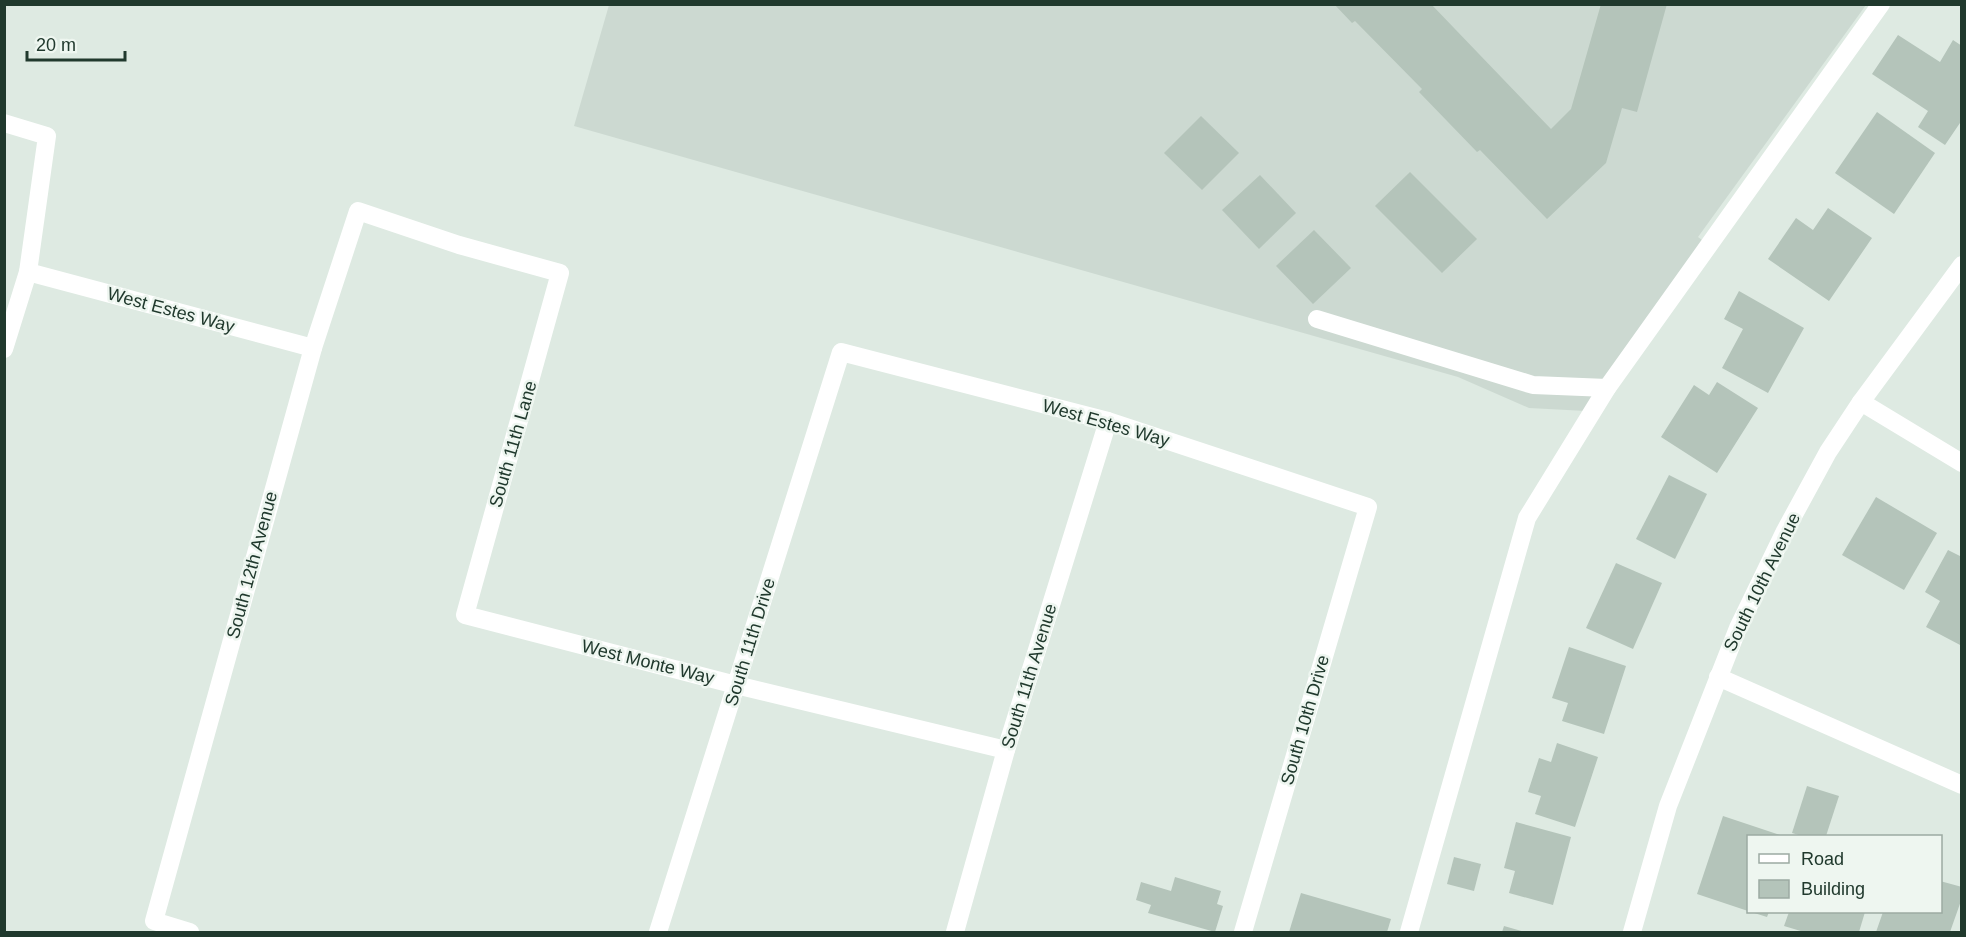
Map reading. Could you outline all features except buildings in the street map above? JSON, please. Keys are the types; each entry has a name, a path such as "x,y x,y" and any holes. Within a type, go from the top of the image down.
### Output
{"street":[{"path":"1409,933 1527,518 1607,388 1881,4"},
{"path":"4,123 47,136 28,272 4,350"},
{"name":"South 11th Lane","path":"358,211 459,245 561,273 465,615"},
{"name":"South 12th Avenue","path":"190,933 154,921 313,348 358,211"},
{"name":"South 10th Avenue","path":"1632,933 1668,806 1738,628 1785,531 1828,452 1860,402 1962,265"},
{"name":"West Estes Way","path":"28,272 313,348"},
{"path":"1317,319 1533,385 1607,388"},
{"name":"West Estes Way","path":"840,352 1108,421 1368,507"},
{"name":"South 11th Drive","path":"658,933 840,352"},
{"path":"1860,402 1962,463"},
{"name":"South 11th Avenue","path":"955,933 1006,750 1108,421"},
{"name":"South 10th Drive","path":"1243,933 1368,507"},
{"name":"West Monte Way","path":"465,615 736,685 1006,750"},
{"path":"1718,677 1962,785"}],"shaded area":[{"path":"609,5 1866,5 1698,237 1710,246 1586,411 1529,408 1458,377 574,126"}]}
